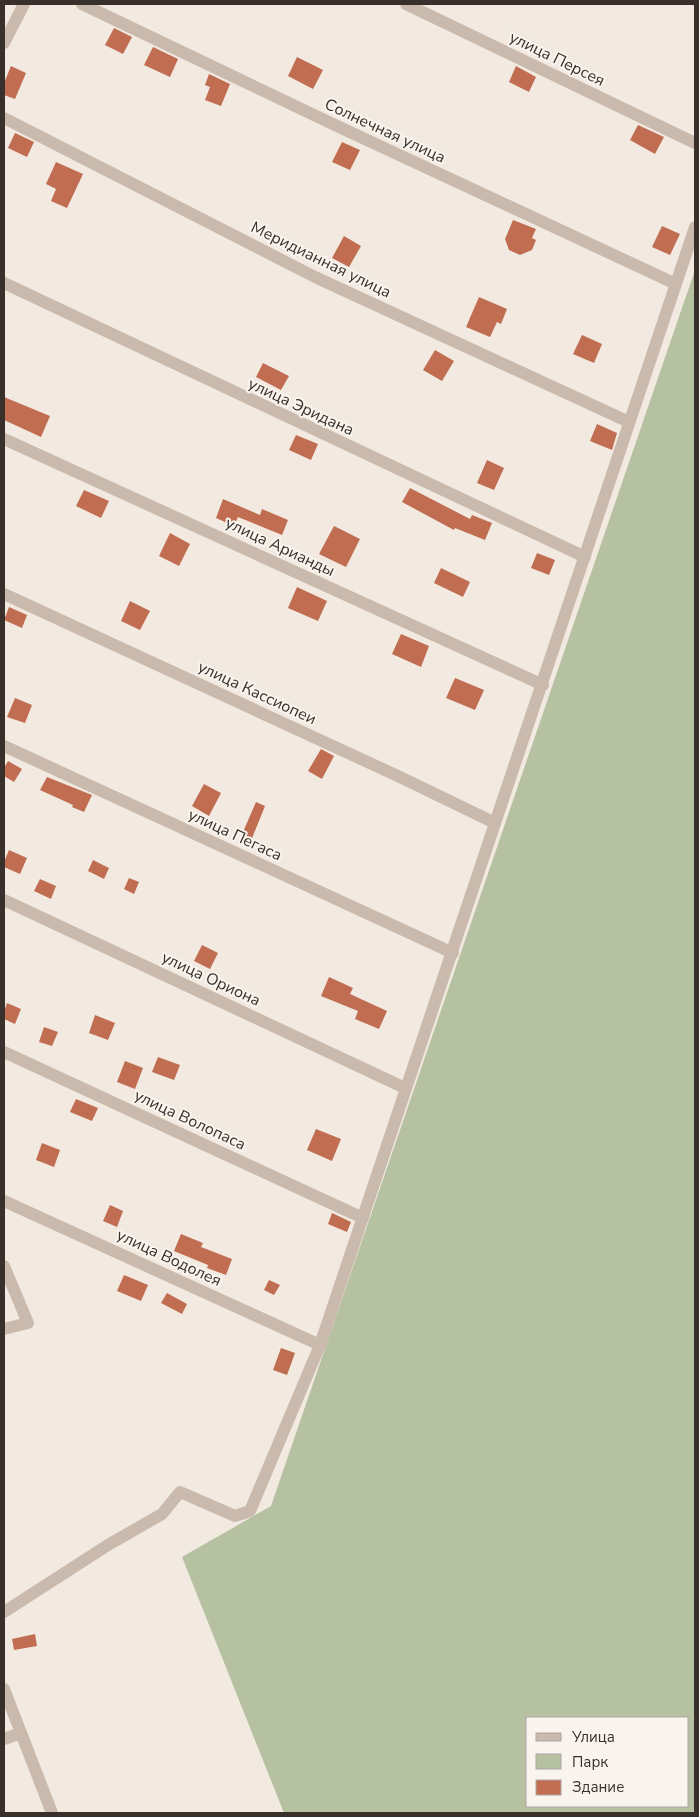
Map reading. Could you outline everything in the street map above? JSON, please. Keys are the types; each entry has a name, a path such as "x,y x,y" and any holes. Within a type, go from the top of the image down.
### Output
{"street":[{"path":"4,44 24,4"},
{"name":"Солнечная улица","path":"82,4 337,126 676,284"},
{"name":"улица Персея","path":"406,4 695,143"},
{"name":"Меридианная улица","path":"4,118 315,277 629,422"},
{"path":"4,1612 108,1545 162,1514 180,1492 235,1516 250,1511 320,1345 405,1088 453,953 543,685 695,227"},
{"name":"улица Эридана","path":"4,283 585,558"},
{"name":"улица Арианды","path":"4,438 543,685"},
{"name":"улица Кассиопеи","path":"4,594 496,823"},
{"name":"улица Пегаса","path":"4,746 453,953"},
{"name":"улица Ориона","path":"4,900 405,1088"},
{"name":"улица Волопаса","path":"4,1052 362,1218"},
{"name":"улица Водолея","path":"4,1201 320,1345"},
{"path":"4,1266 28,1323 4,1329"},
{"path":"4,1689 52,1813"},
{"path":"4,1739 21,1733"}],"green space":[{"path":"695,270 695,1813 284,1813 182,1557 271,1506"}],"building":[{"path":"114,28 132,37 123,54 105,45"},
{"path":"153,47 178,59 170,77 144,65"},
{"path":"297,57 323,70 313,89 288,76"},
{"path":"11,66 26,73 15,99 4,95 4,83"},
{"path":"516,66 536,77 529,92 509,82"},
{"path":"209,74 230,84 221,106 205,100 210,87 205,85"},
{"path":"638,125 664,137 655,154 630,140"},
{"path":"15,133 34,142 27,157 8,148"},
{"path":"342,142 360,150 350,170 332,162"},
{"path":"56,162 83,174 67,208 51,201 56,189 46,184"},
{"path":"513,220 536,229 532,238 536,240 532,250 520,255 509,250 505,239"},
{"path":"662,226 680,234 670,255 652,247"},
{"path":"344,236 361,246 349,267 332,258"},
{"path":"479,297 507,309 501,324 497,322 490,337 466,327"},
{"path":"582,335 602,344 594,363 573,354"},
{"path":"435,350 454,361 442,381 423,370"},
{"path":"263,363 289,376 281,390 256,377"},
{"path":"4,397 50,416 41,437 4,420"},
{"path":"597,424 617,433 612,450 590,441"},
{"path":"296,435 318,444 311,460 289,450"},
{"path":"487,460 504,468 494,490 477,483"},
{"path":"410,488 470,519 472,515 492,523 485,540 455,528 454,530 402,502"},
{"path":"84,490 109,501 101,518 76,506"},
{"path":"223,499 260,515 262,509 288,520 282,535 238,517 234,526 216,518"},
{"path":"334,526 360,539 346,567 319,554"},
{"path":"170,533 190,544 179,566 159,556"},
{"path":"537,553 555,560 549,575 531,568"},
{"path":"441,568 470,582 463,597 434,583"},
{"path":"297,587 327,601 318,621 288,608"},
{"path":"130,601 150,611 140,630 121,621"},
{"path":"9,607 27,615 22,628 4,620"},
{"path":"401,634 429,646 421,667 392,654"},
{"path":"455,678 484,690 475,710 446,698"},
{"path":"15,698 32,705 25,723 7,717"},
{"path":"321,749 334,756 322,779 308,771"},
{"path":"8,761 22,769 14,782 4,776 4,768"},
{"path":"47,777 92,795 84,812 40,790"},
{"path":"204,784 221,793 209,816 192,806"},
{"path":"256,802 265,806 250,843 240,839"},
{"path":"9,850 27,858 20,874 4,867"},
{"path":"93,860 109,868 104,879 88,871"},
{"path":"129,878 139,882 134,894 124,889"},
{"path":"40,879 56,886 51,899 34,891"},
{"path":"202,945 218,953 210,969 194,961"},
{"path":"329,977 353,988 350,994 387,1011 379,1029 355,1019 358,1011 321,996"},
{"path":"7,1003 21,1009 15,1024 4,1019"},
{"path":"95,1015 115,1023 108,1040 89,1033"},
{"path":"44,1027 58,1032 52,1046 39,1042"},
{"path":"158,1057 180,1065 174,1080 152,1072"},
{"path":"125,1061 143,1068 135,1089 117,1082"},
{"path":"76,1099 98,1108 92,1121 70,1112"},
{"path":"316,1129 341,1139 332,1161 307,1150"},
{"path":"42,1143 60,1150 54,1167 36,1160"},
{"path":"110,1205 123,1211 117,1227 103,1221"},
{"path":"332,1213 351,1222 347,1232 328,1224"},
{"path":"181,1234 203,1243 201,1247 232,1259 226,1275 207,1268 208,1265 174,1251"},
{"path":"124,1275 148,1285 141,1301 117,1291"},
{"path":"269,1280 280,1285 274,1295 264,1290"},
{"path":"167,1293 187,1304 182,1314 161,1303"},
{"path":"281,1348 295,1353 287,1375 273,1370"},
{"path":"35,1634 37,1646 14,1650 12,1639"}]}
